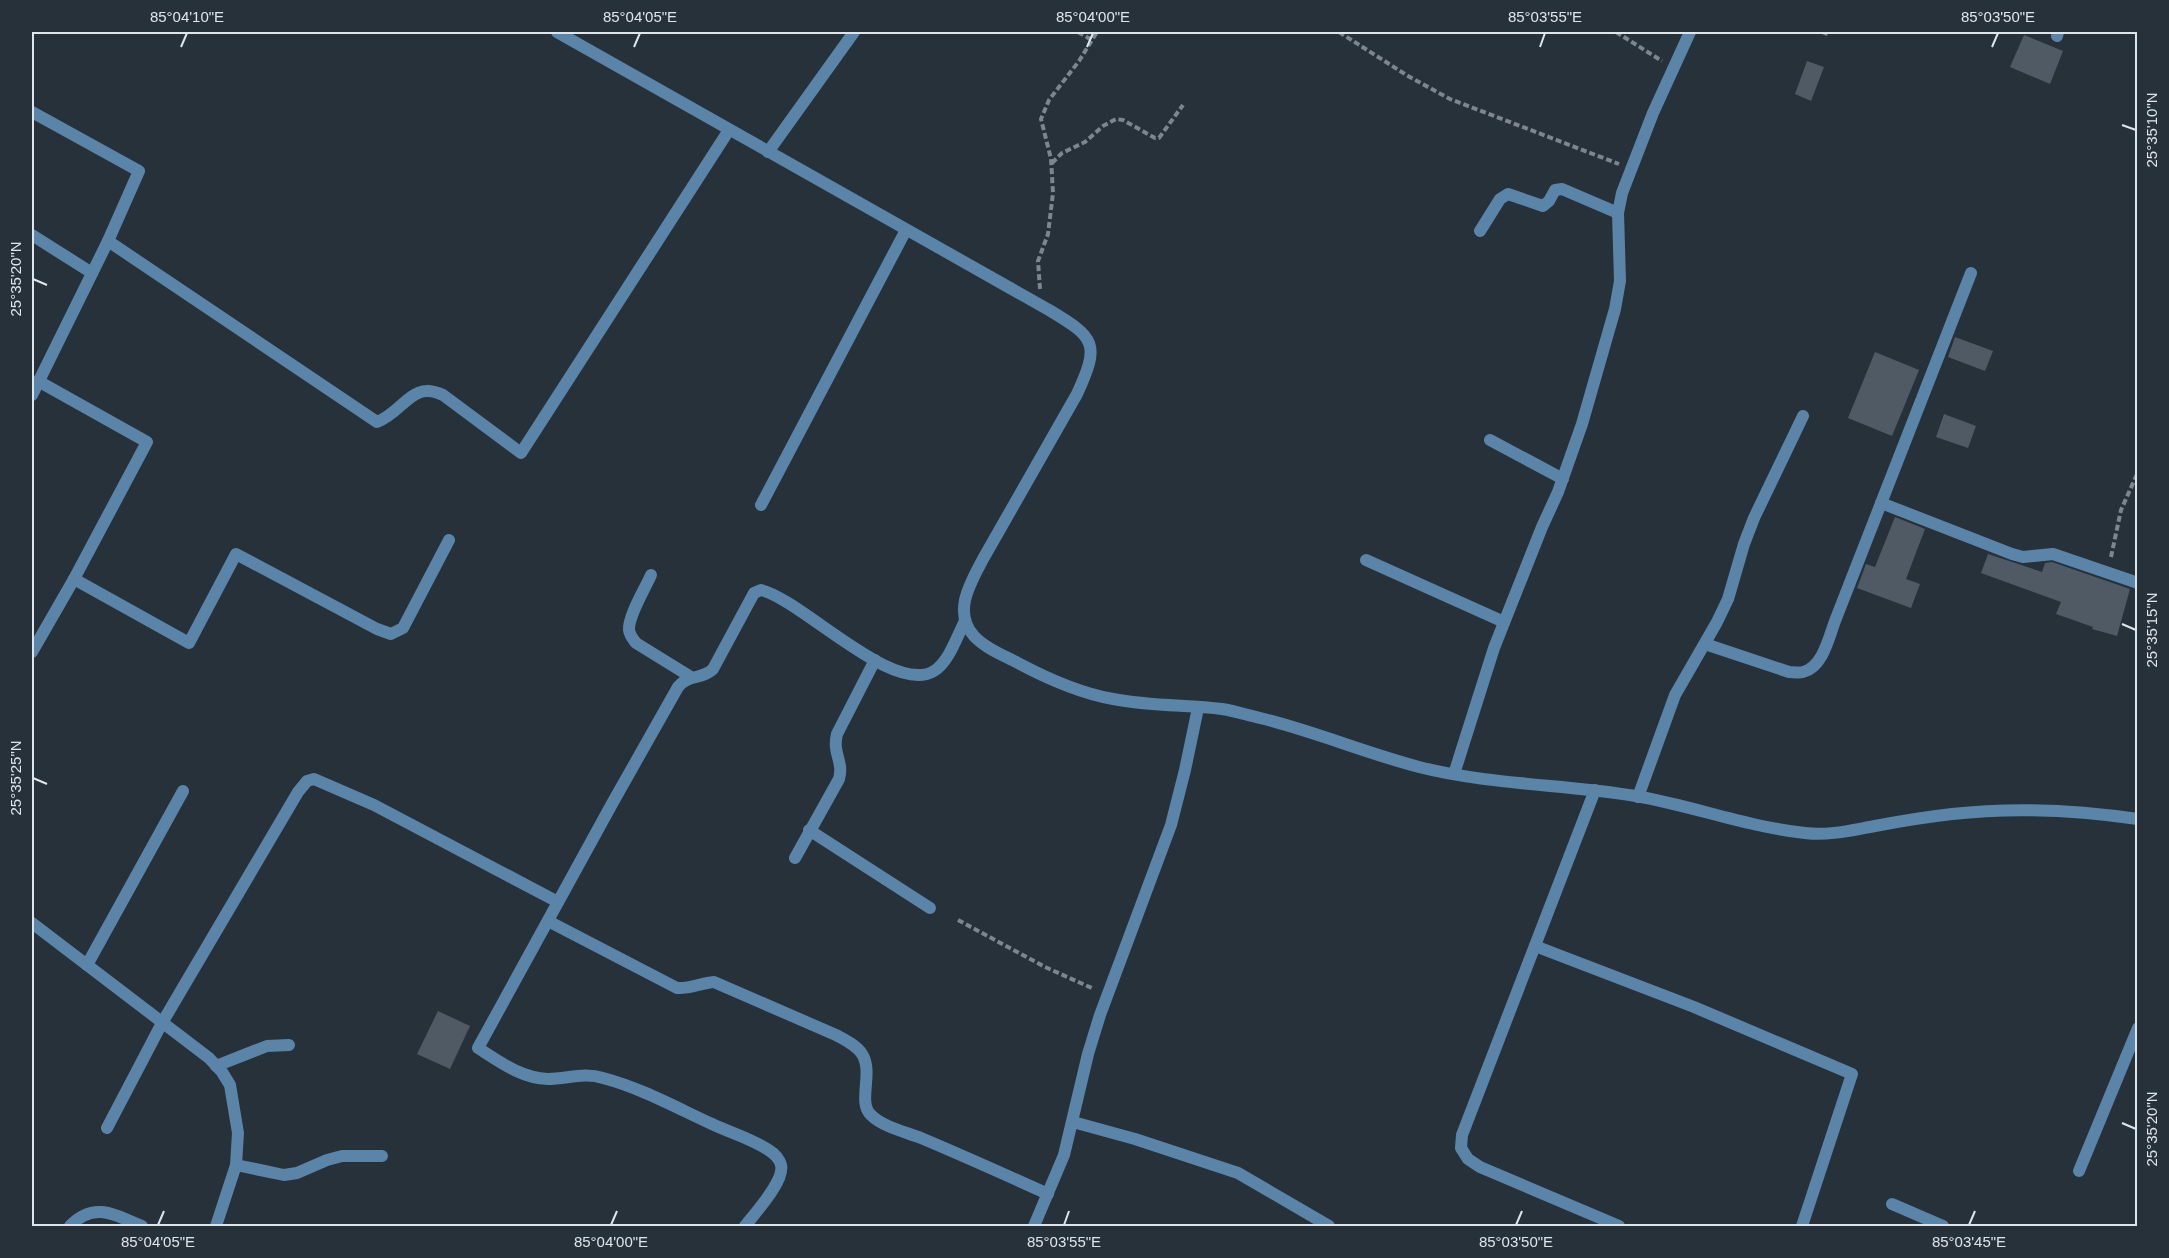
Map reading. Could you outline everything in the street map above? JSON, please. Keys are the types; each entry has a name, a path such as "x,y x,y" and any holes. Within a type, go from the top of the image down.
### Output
{"street":[{"path":"557,32 1044,307 1077,327 1087,338 1091,353 1089,368 1077,394 969,585 964,604 965,621 974,636 991,648 1074,689 1112,699 1224,710 1296,727 1420,767 1475,778 1595,790 1638,797 1807,834 1839,833 1915,819 1989,810 2059,811 2138,819"},
{"path":"768,152 854,32"},
{"path":"1454,774 1504,622 1563,479 1616,309 1620,281 1618,213 1622,193 1690,32"},
{"path":"32,112 139,171 108,241 32,395"},
{"path":"108,241 377,422 390,417 414,395 423,390 432,390 443,395 521,453 729,130"},
{"path":"1480,231 1500,198 1508,194 1543,206 1550,201 1555,190 1562,189 1618,213"},
{"path":"761,505 906,230"},
{"path":"32,235 92,273"},
{"path":"1705,644 1789,672 1804,672 1815,665 1836,621 1971,273"},
{"path":"32,652 35,636 74,579 147,442 38,381"},
{"path":"1638,797 1675,695 1728,599 1754,518 1803,416"},
{"path":"1490,440 1563,479"},
{"path":"1881,503 2012,554 2024,557 2053,554 2138,584"},
{"path":"74,579 189,642 236,554 377,629 391,634 403,628 449,540"},
{"path":"1366,560 1504,622"},
{"path":"651,575 630,620 630,636 636,643 691,677"},
{"path":"745,1227 778,1182 782,1172 781,1162 771,1152 749,1140 601,1077 583,1075 550,1079 531,1077 516,1071 478,1048 661,716 682,682 691,677 707,675 713,669 754,593 761,590 781,598 836,637 875,660 904,673 920,676 934,672 943,664 965,621"},
{"path":"795,858 839,779 841,770 834,745 837,734 875,660"},
{"path":"1034,1227 1064,1155 1088,1054 1171,825 1198,708"},
{"path":"107,1128 162,1023 298,792 307,781 314,779 374,805 558,902"},
{"path":"1595,790 1462,1135 1461,1149 1468,1159 1498,1176 1619,1227"},
{"path":"87,965 183,791"},
{"path":"809,830 930,908"},
{"path":"548,921 677,988 686,989 714,982 836,1035 862,1053 867,1066 868,1079 865,1105 870,1115 1048,1194"},
{"path":"32,923 216,1066 230,1085 238,1133 236,1165 216,1227"},
{"path":"1535,946 1694,1007 1852,1074 1802,1227"},
{"path":"2079,1171 2138,1028"},
{"path":"216,1066 267,1046 289,1045"},
{"path":"1073,1122 1135,1139 1238,1173 1329,1227"},
{"path":"236,1165 285,1175 297,1173 342,1156 382,1156"},
{"path":"1892,1204 1943,1227"},
{"path":"70,1227 89,1212 102,1211 142,1227"}],"path":[{"path":"1078,32 1092,40"},
{"path":"1044,307 1038,261 1048,234 1053,193 1051,164 1041,119 1043,110 1097,32"},
{"path":"1339,32 1408,76 1450,99 1631,168"},
{"path":"1616,32 1673,68"},
{"path":"1822,32 1830,35"},
{"path":"1051,164 1069,148 1085,142 1103,126 1116,119 1123,120 1159,138 1183,105"},
{"path":"2105,572 2115,545 2121,510 2138,472"},
{"path":"958,920 1045,967 1108,996"}],"building":[{"path":"2024,35 2063,51 2050,84 2010,67"},
{"path":"1807,61 1824,67 1811,101 1795,94"},
{"path":"1955,337 1993,351 1985,371 1948,357"},
{"path":"1875,352 1919,370 1892,436 1848,418"},
{"path":"1944,414 1976,426 1968,448 1936,437"},
{"path":"1895,517 1925,529 1906,579 1920,584 1911,608 1857,588 1866,564 1875,567"},
{"path":"1988,554 2042,572 2045,563 2052,562 2130,589 2117,636 2092,629 2093,627 2056,614 2061,602 1981,573"},
{"path":"438,1011 470,1026 450,1069 417,1054"}]}
